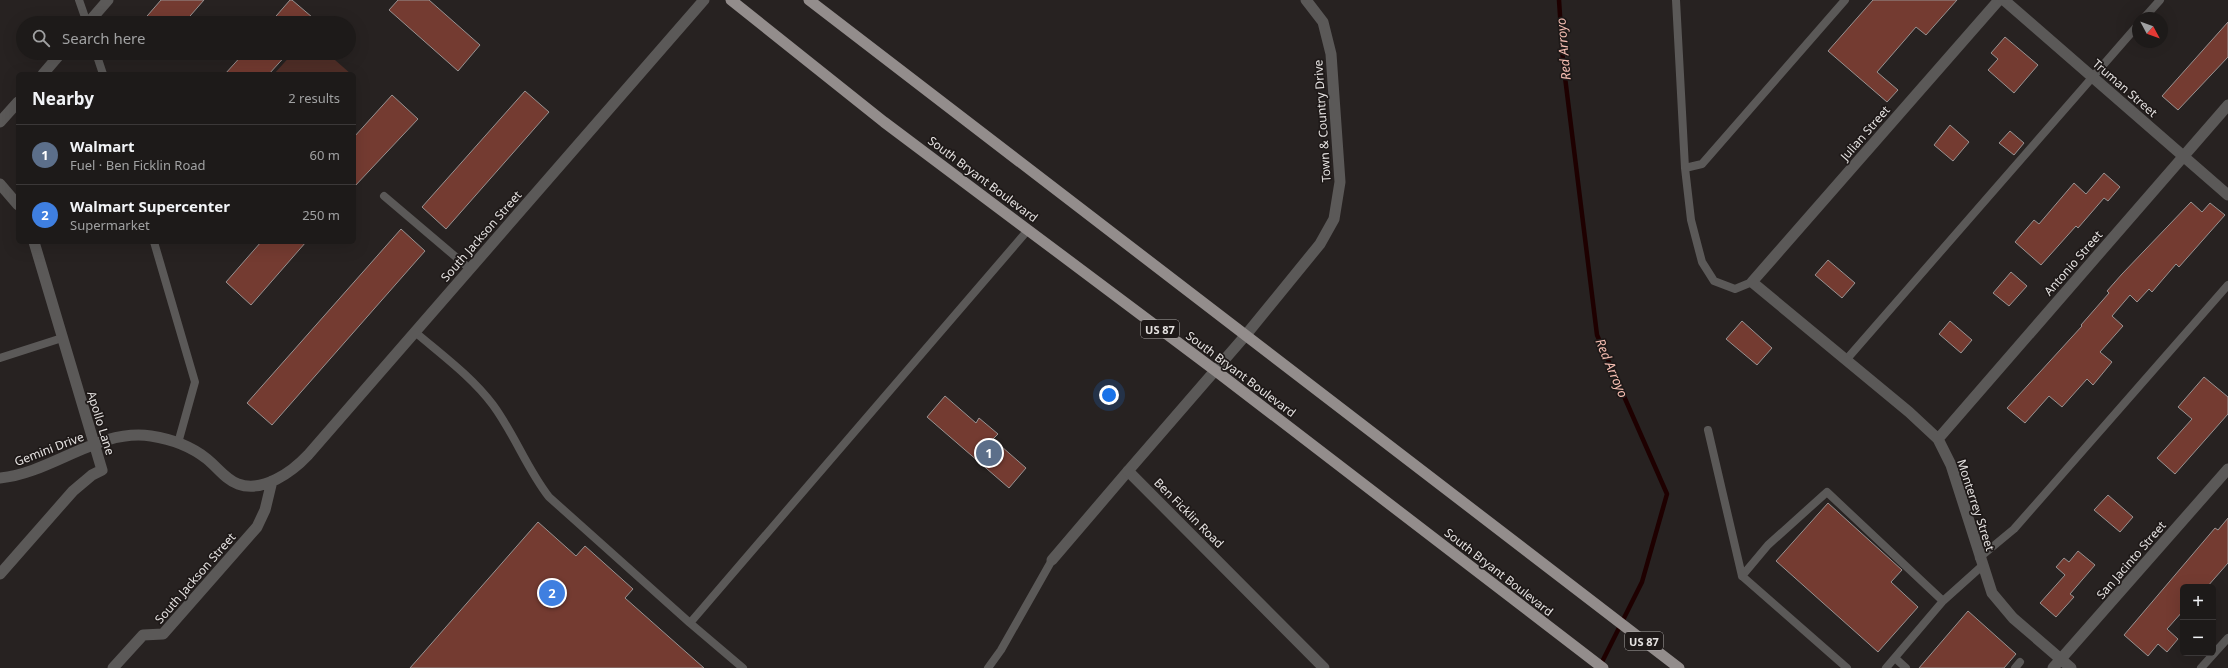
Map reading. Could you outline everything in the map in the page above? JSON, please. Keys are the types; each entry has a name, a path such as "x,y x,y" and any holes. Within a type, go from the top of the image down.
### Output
{"main road":[{"name":"South Bryant Boulevard","path":"731,0 884,122 1216,371 1603,668"},
{"name":"US 87","path":"809,0 1679,668"}],"street":[{"path":"93,16 108,0"},
{"name":"South Jackson Street","path":"259,485 272,481 300,464 704,0"},
{"name":"Town & Country Drive","path":"1216,371 1320,244 1334,219 1340,182 1331,54 1323,22 1306,0"},
{"name":"Julian Street","path":"1752,282 1999,0"},
{"name":"Truman Street","path":"2004,0 2228,195"},
{"path":"45,72 55,60"},
{"path":"0,122 16,104"},
{"name":"Antonio Street","path":"1938,439 2228,105"},
{"path":"0,184 16,203"},
{"name":"Apollo Lane","path":"0,574 73,491 92,475 102,470 93,445 35,244"},
{"name":"Monterrey Street","path":"1752,282 1938,439 1951,465 1980,562 1992,593 2013,618 2071,668"},
{"path":"1052,560 1216,371"},
{"name":"Gemini Drive","path":"0,478 30,472 109,439 136,435 150,436 178,443 205,458 238,484 246,486 259,485"},
{"name":"San Jacinto Street","path":"2053,668 2228,469"},
{"name":"Ben Ficklin Road","path":"1128,471 1324,668"},
{"name":"South Jackson Street","path":"113,668 142,636 163,634 257,527 265,510 272,481"}],"lane":[{"path":"79,0 85,16"},
{"path":"1676,0 1685,168 1691,220 1702,262 1714,281 1735,289 1752,282"},
{"path":"1685,168 1702,164 1845,0"},
{"path":"2149,12 2160,0"},
{"path":"1846,360 2132,32"},
{"path":"98,60 102,72"},
{"path":"384,196 470,269"},
{"path":"690,622 1028,230"},
{"path":"155,244 196,382 178,443"},
{"path":"1886,668 1943,601 2014,529 2228,285"},
{"path":"415,332 463,372 493,405 537,483 549,497 743,668"},
{"path":"0,358 62,338"},
{"path":"1708,430 1742,576 1847,668"},
{"path":"1742,576 1768,545 1827,492 1943,601"},
{"path":"988,668 1001,650 1052,560"},
{"path":"2201,668 2228,638"},
{"path":"1895,658 1906,668"}],"shaded area":[{"path":"287,60 335,60 349,72 276,72"}],"building":[{"path":"161,0 204,0 190,16 147,16"},
{"path":"290,0 292,0 311,16 276,16"},
{"path":"398,0 429,0 480,45 458,71 389,10"},
{"path":"1873,0 1957,0 1926,35 1916,27 1877,72 1898,90 1887,102 1828,51"},
{"path":"2228,22 2228,57 2178,110 2162,96"},
{"path":"2005,37 2038,65 2014,93 1988,70 1998,59 1991,53"},
{"path":"238,60 282,60 271,72 227,72"},
{"path":"525,91 549,112 446,229 422,207"},
{"path":"392,95 418,119 356,185 356,135"},
{"path":"1950,125 1969,142 1953,161 1934,145"},
{"path":"2010,131 2024,143 2014,155 1999,143"},
{"path":"2104,173 2120,187 2108,201 2104,198 2078,228 2076,226 2041,265 2015,242 2034,220 2039,224 2074,183 2086,194"},
{"path":"2191,202 2202,212 2210,203 2225,215 2179,267 2176,264 2152,292 2149,289 2137,302 2130,295 2112,316 2123,326 2100,352 2112,362 2093,385 2087,379 2062,407 2049,396 2025,423 2007,408 2082,326 2081,325 2109,293 2107,291 2122,274"},
{"path":"401,229 425,251 272,425 247,403"},
{"path":"259,244 304,244 251,305 226,282"},
{"path":"1828,260 1855,283 1842,298 1815,275"},
{"path":"2011,272 2027,286 2009,306 1993,293"},
{"path":"1742,321 1772,348 1757,365 1726,339"},
{"path":"1950,321 1972,340 1961,353 1939,334"},
{"path":"2204,377 2228,397 2228,414 2175,474 2157,458 2192,419 2178,407"},
{"path":"945,396 976,423 979,418 998,434 993,439 1026,468 1009,488 927,417"},
{"path":"2108,495 2133,517 2120,532 2094,510"},
{"path":"1828,503 1902,570 1891,582 1918,607 1878,652 1776,561"},
{"path":"2228,518 2228,563 2210,584 2180,584 2180,614 2167,629 2178,639 2167,652 2158,644 2148,656 2124,635 2215,528 2218,530"},
{"path":"538,522 576,556 585,546 633,589 625,598 704,668 410,668"},
{"path":"2078,551 2095,565 2070,594 2074,597 2056,617 2040,603 2065,575 2056,567 2064,558 2069,562"},
{"path":"1968,611 2016,654 2004,668 1919,668"}],"waterway":[{"name":"Red Arroyo","path":"1559,0 1563,61 1597,335 1667,494 1642,582 1600,666"}],"place":[{"name":"Walmart","path":"989,453"},
{"name":"Walmart Supercenter","path":"552,593"}]}
